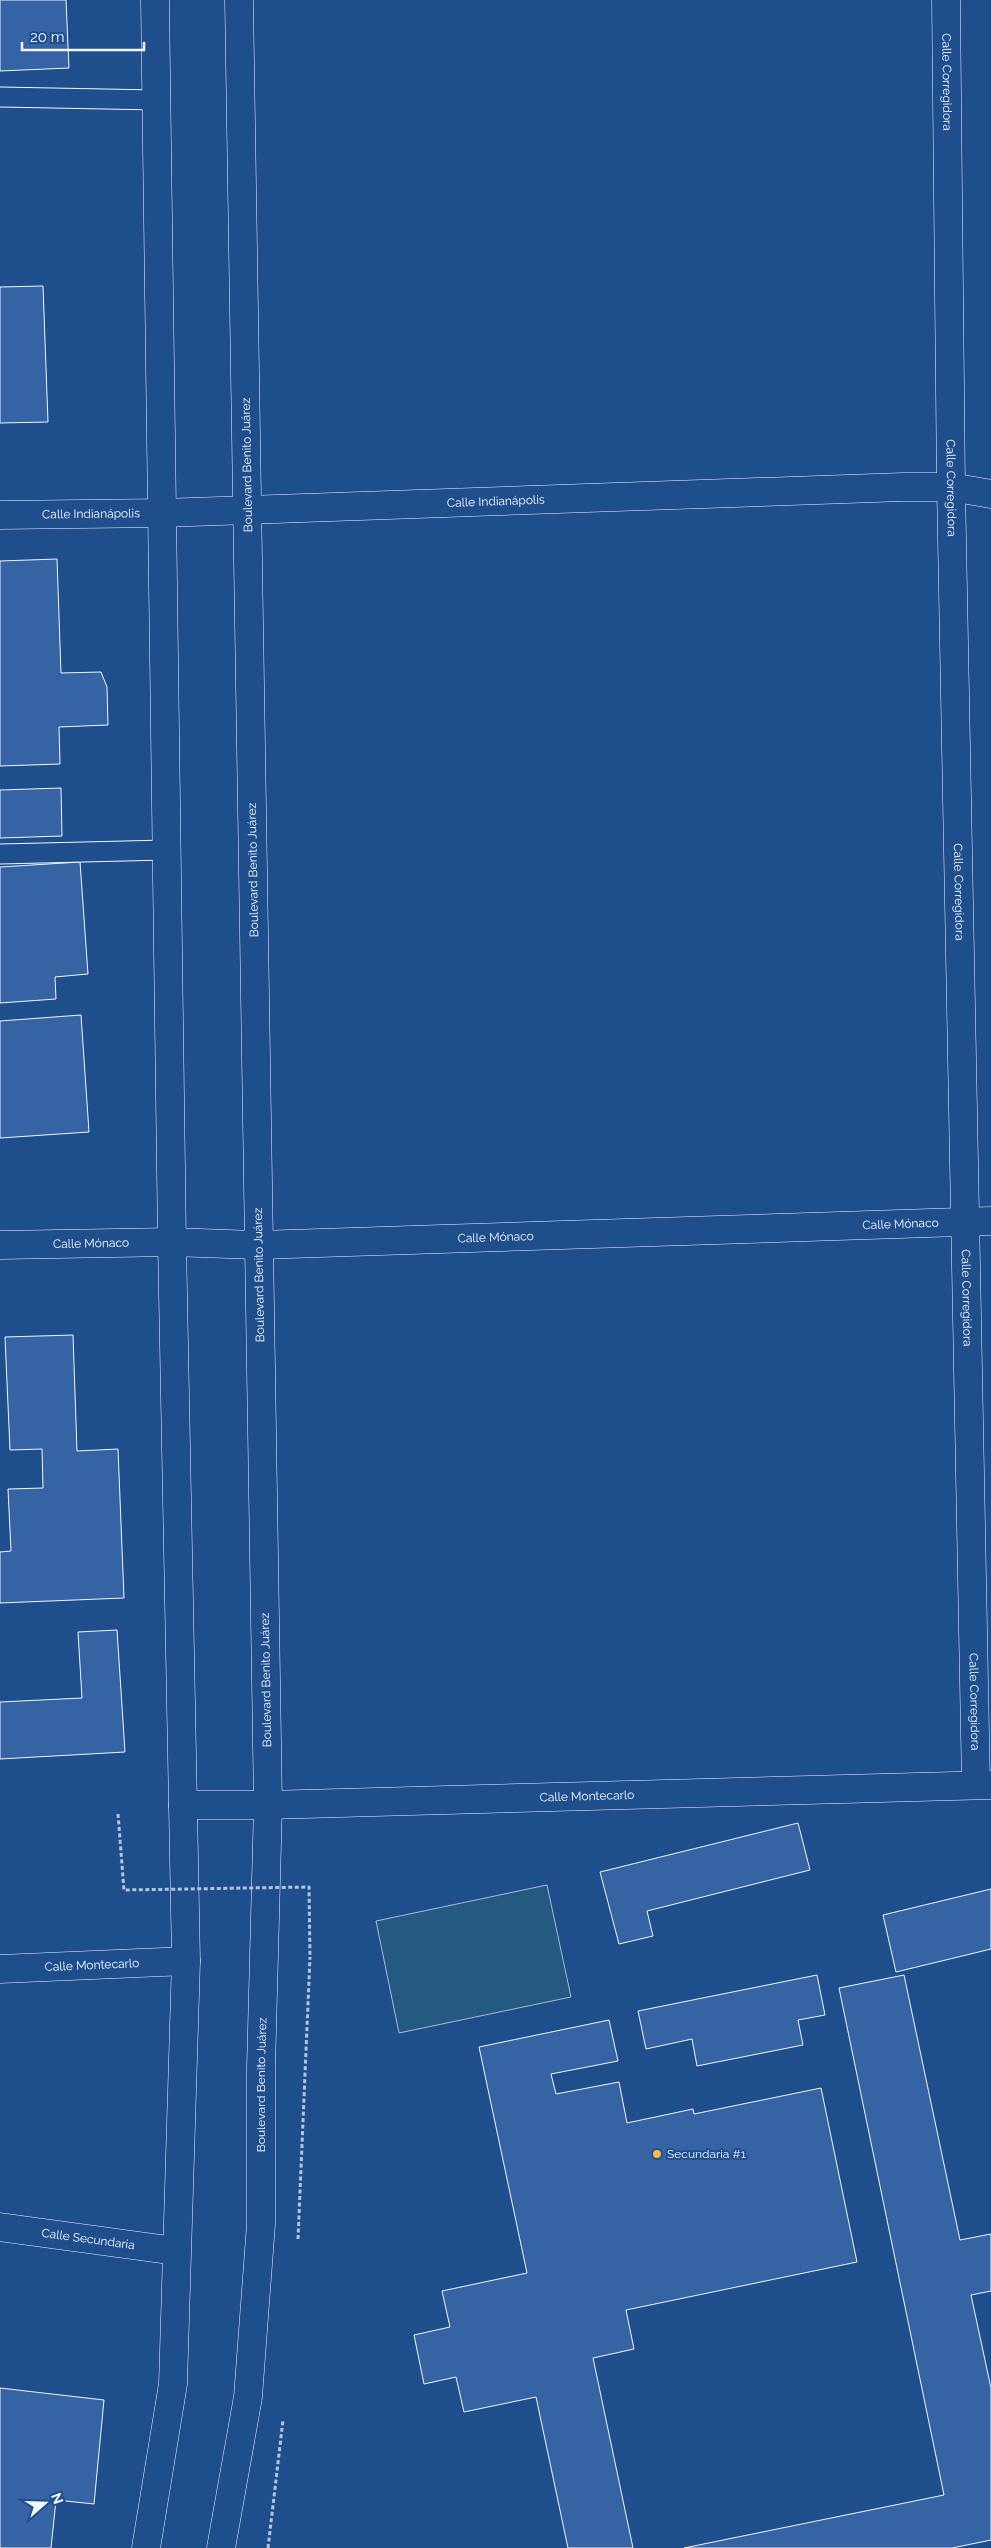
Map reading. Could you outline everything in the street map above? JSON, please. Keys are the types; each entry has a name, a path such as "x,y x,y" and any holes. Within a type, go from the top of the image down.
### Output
{"main road":[{"path":"146,2548 173,2384 186,1961 172,1242 155,0"},
{"name":"Boulevard Benito Juárez","path":"221,2548 248,2397 261,2224 261,2068 268,1805 239,0"},
{"name":"Calle Corregidora","path":"946,0 950,487 964,1222 983,1785"},
{"name":"Calle Indianápolis","path":"0,515 162,513 950,487 991,494"},
{"name":"Calle Mónaco","path":"0,1245 172,1242 259,1246 991,1221"},
{"name":"Calle Montecarlo","path":"183,1805 268,1805 983,1785"},
{"name":"Calle Montecarlo","path":"0,1969 186,1961"},
{"name":"Calle Secundaria","path":"0,2227 176,2251"}],"lane":[{"path":"0,97 157,100"},
{"path":"0,854 166,850"}],"path":[{"path":"118,1814 124,1890 310,1887 310,1957"}],"shaded area":[{"path":"547,1885 571,1997 399,2033 376,1921"}],"building":[{"path":"0,0 66,0 69,68 0,71"},
{"path":"43,286 48,422 0,423 0,287"},
{"path":"57,559 61,673 101,672 107,687 108,725 59,727 60,764 0,766 0,561"},
{"path":"61,788 62,836 0,838 0,790"},
{"path":"80,862 88,974 55,977 56,999 0,1003 0,867"},
{"path":"81,1015 89,1132 0,1138 0,1021"},
{"path":"73,1335 77,1451 118,1449 124,1598 0,1603 0,1552 11,1551 8,1489 43,1488 42,1449 10,1450 5,1337"},
{"path":"117,1630 125,1752 0,1759 0,1702 82,1698 78,1632"},
{"path":"798,1823 810,1870 647,1911 653,1936 619,1944 600,1872"},
{"path":"991,1889 991,1949 896,1972 883,1915"},
{"path":"817,1975 825,2015 798,2020 803,2045 697,2066 692,2039 646,2049 638,2011"},
{"path":"904,1975 960,2240 991,2234 991,2291 971,2295 991,2388 991,2540 952,2548 684,2548 944,2495 839,1988"},
{"path":"609,2020 618,2061 551,2074 556,2094 619,2082 627,2123 693,2109 694,2114 821,2088 857,2262 626,2310 634,2349 593,2358 633,2548 568,2548 536,2397 464,2412 456,2377 424,2384 414,2335 450,2327 442,2291 527,2273 479,2047"},
{"path":"0,2388 104,2400 94,2504 56,2500 51,2548 0,2548"}],"place":[{"name":"Secundaria #1","path":"657,2154"}]}
